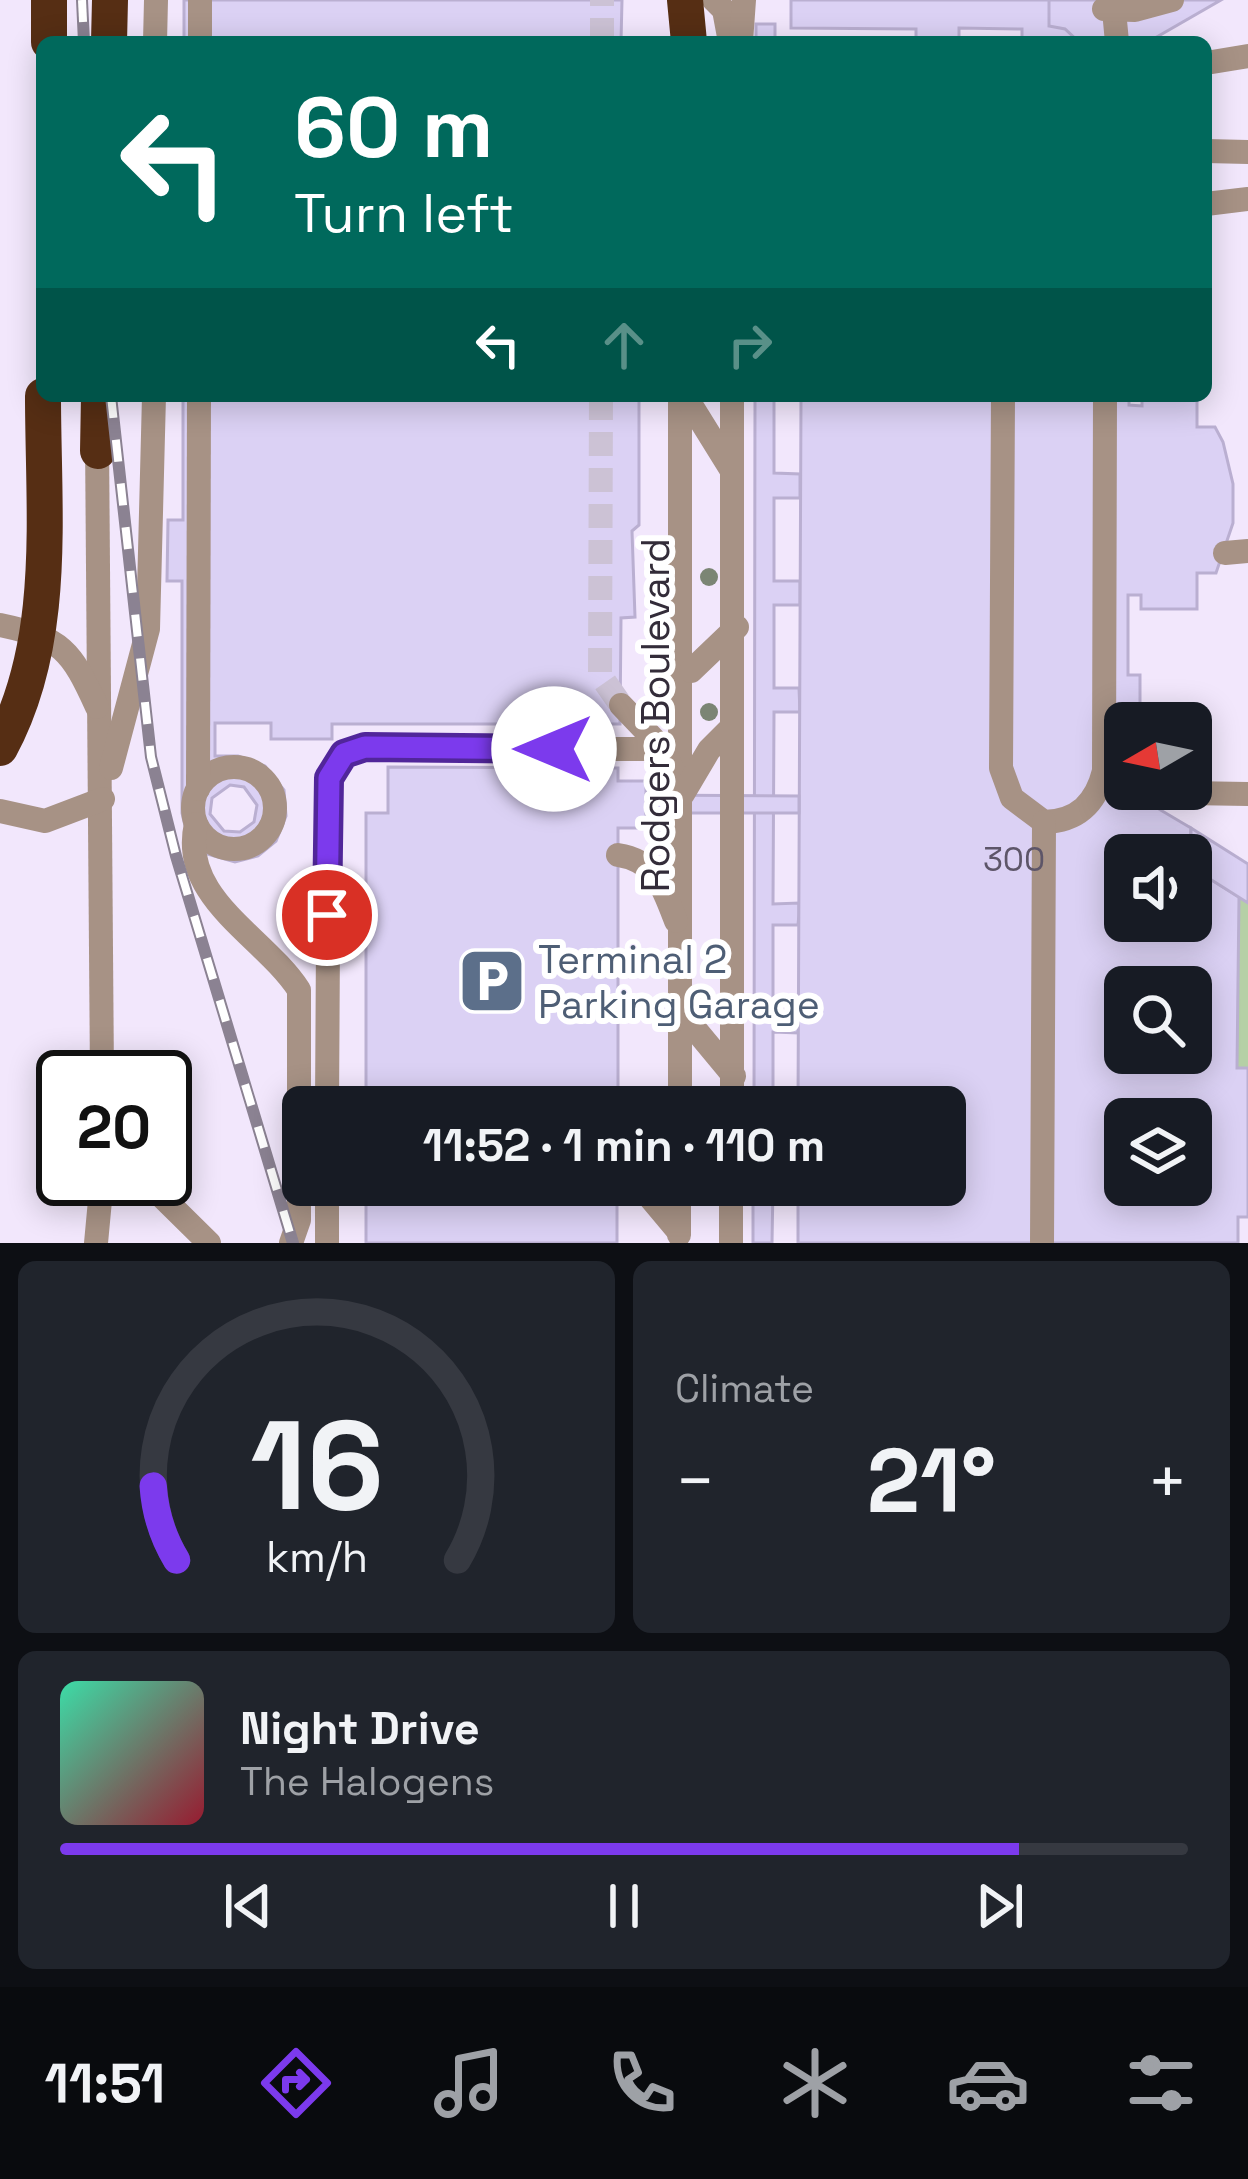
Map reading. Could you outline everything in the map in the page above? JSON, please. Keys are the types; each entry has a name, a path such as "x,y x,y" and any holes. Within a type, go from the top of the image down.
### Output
{"highway":[{"path":"49,36 52,0"},
{"path":"109,36 110,0"},
{"path":"682,0 691,36"},
{"path":"0,748 21,706 37,648 42,599 43,402"},
{"path":"96,402 98,452"}],"street":[{"path":"52,0 57,36"},
{"path":"155,36 156,0"},
{"path":"200,0 200,36"},
{"path":"680,36 682,0"},
{"path":"693,36 698,0"},
{"path":"714,0 724,10 729,36"},
{"path":"741,36 744,0"},
{"path":"1107,3 1135,10 1172,0"},
{"path":"1105,36 1107,3"},
{"path":"1107,3 1115,36"},
{"path":"1212,62 1248,56"},
{"path":"1212,151 1248,152"},
{"path":"1212,203 1248,199"},
{"path":"103,799 148,629 154,402"},
{"path":"199,402 198,789 192,840 199,878 299,990 299,1220 291,1243"},
{"path":"680,1086 688,402"},
{"name":"Rodgers Boulevard","path":"688,402 690,1086"},
{"path":"690,402 740,483"},
{"path":"736,402 740,483 737,1086"},
{"path":"736,402 732,727 737,1086"},
{"path":"1003,402 1001,768 1012,798 1044,822 1074,817 1086,808 1104,771 1105,402"},
{"path":"98,452 102,1050"},
{"path":"691,671 740,624"},
{"path":"0,625 48,636 67,650 103,721"},
{"path":"621,705 663,749 686,802"},
{"path":"686,802 709,750 732,727"},
{"path":"327,1086 327,820 334,765 344,754 365,747 554,758 663,749"},
{"path":"196,824 215,845 236,849 258,842 274,812 265,782 242,768 217,771 198,789"},
{"path":"1212,793 1248,794"},
{"path":"0,811 45,821 103,799"},
{"path":"1042,1243 1044,822"},
{"path":"618,855 632,857 658,876 682,934"},
{"path":"690,1022 729,1086"},
{"path":"96,1243 100,1206"},
{"path":"108,1206 116,1243"},
{"path":"171,1206 209,1243"},
{"path":"327,1206 327,1243"},
{"path":"656,1206 682,1239"},
{"path":"680,1206 682,1239"},
{"path":"682,1239 687,1206"},
{"path":"735,1206 735,1243"}],"green space":[{"path":"1212,880 1248,903 1248,1068 1212,1068 1212,966 1197,966 1196,942 1212,942"}],"building":[{"path":"184,0 622,0 621,36 184,36"},
{"path":"791,0 1083,0 1083,36 1022,36 1022,29 959,28 959,36 916,36 916,29 791,28"},
{"path":"1049,0 1221,0 1158,36 1073,36 1049,26"},
{"path":"756,24 775,24 775,36 756,36"},
{"path":"183,402 639,402 639,525 632,531 635,617 621,618 620,724 332,724 332,739 271,739 271,723 215,723 215,756 238,756 265,766 284,790 286,816 276,841 258,856 235,862 207,854 186,830 182,813 182,581 167,581 168,520 183,520","holes":["230,785 244,787 257,805 254,822 240,832 224,831 210,814 212,798"]},
{"path":"755,402 774,402 774,473 800,474 800,498 774,498 774,581 800,581 800,605 774,605 774,688 799,688 800,712 774,712 773,904 799,903 799,914 798,925 773,925 773,1011 798,1011 798,1033 773,1032 773,1086 754,1086"},
{"path":"801,402 1129,402 1142,406 1142,402 1197,402 1197,427 1215,427 1223,442 1233,484 1233,523 1216,573 1197,573 1197,609 1141,609 1141,595 1128,595 1128,675 1140,675 1140,702 1104,702 1104,810 1161,810 1191,828 1191,834 1104,834 1104,942 1212,942 1212,880 1239,897 1237,1068 1248,1068 1248,1217 1238,1217 1238,1243 798,1243 798,1206 966,1206 966,1086 798,1086"},
{"name":"Terminal 2 Parking Garage","path":"388,767 618,768 618,781 646,781 646,828 618,828 618,1086 366,1086 366,813 388,813"},
{"path":"646,795 799,796 799,813 646,813"},
{"path":"1212,841 1248,864 1248,903 1212,880"},
{"path":"366,1206 617,1206 617,1243 366,1243"},
{"path":"753,1206 773,1206 772,1243 753,1243"}],"tunnel":[{"path":"602,0 602,36"},
{"path":"601,402 600,675 621,705"}],"railway":[{"path":"82,0 84,36"},
{"path":"112,402 151,757 176,856 293,1243"}],"place":[{"name":"Terminal 2 Parking Garage","path":"492,981"}],"route":[{"path":"327,915 329,778 344,754 365,747 554,749"}]}
